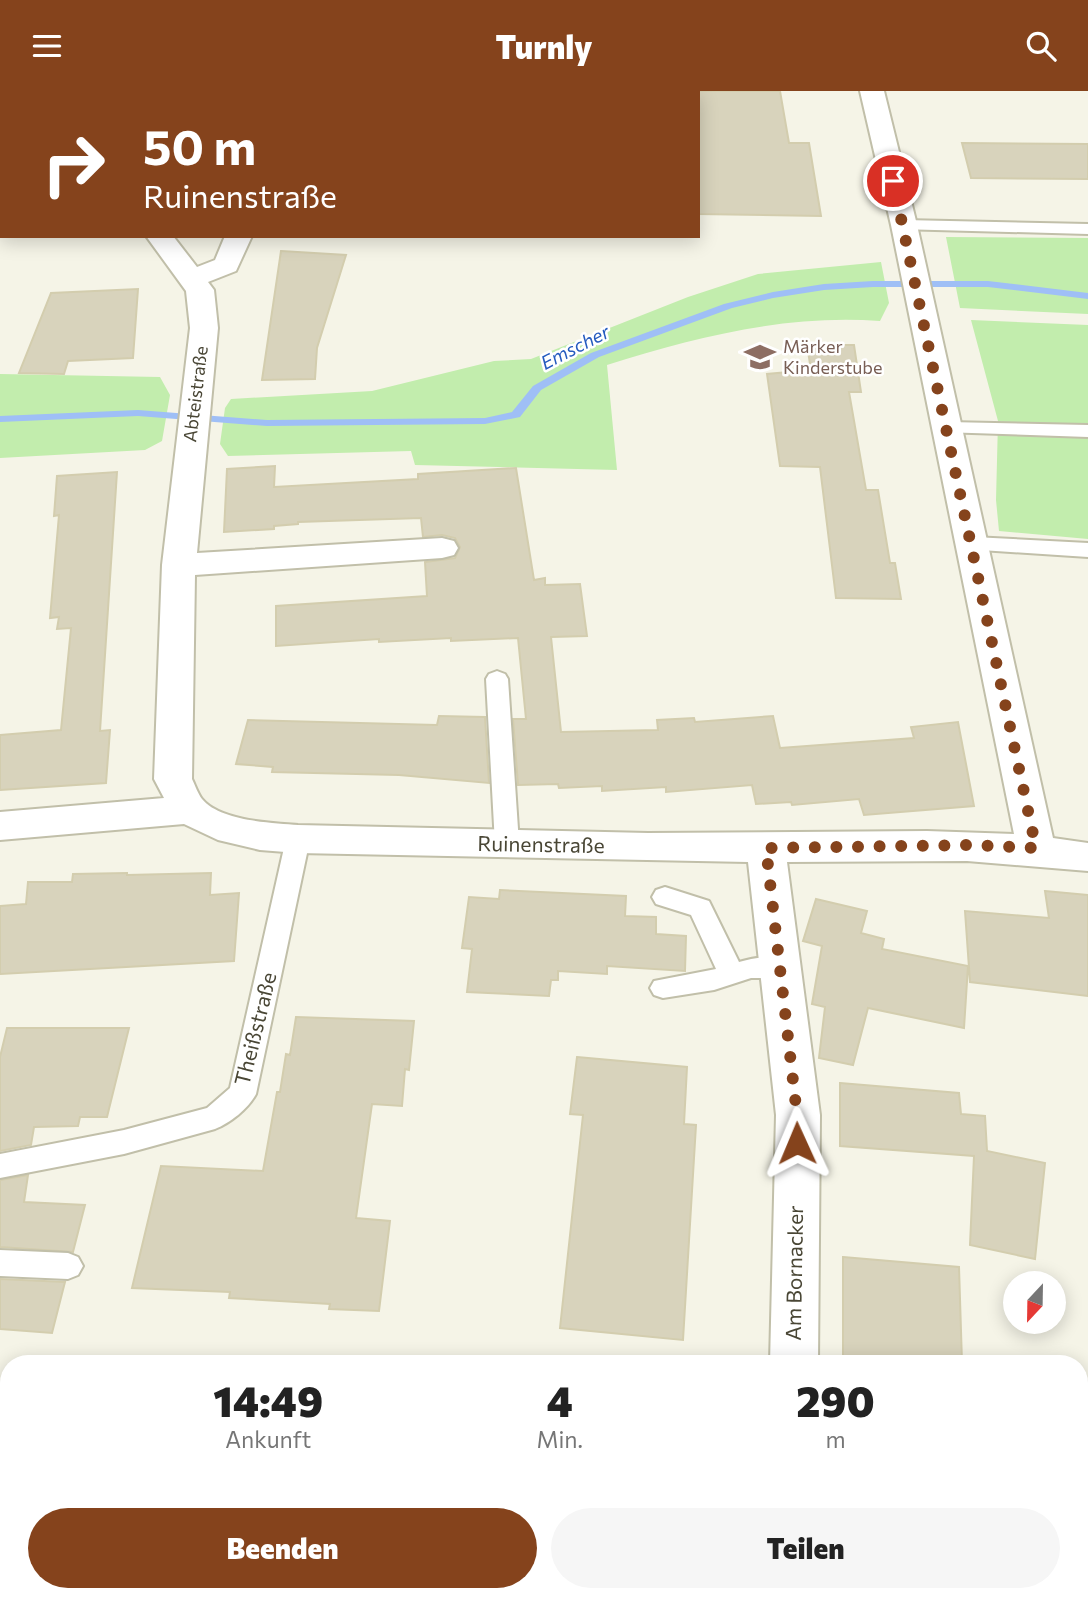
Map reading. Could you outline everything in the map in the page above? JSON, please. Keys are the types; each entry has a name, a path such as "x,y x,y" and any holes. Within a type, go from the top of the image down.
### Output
{"street":[{"path":"872,91 948,428 1036,848"},
{"name":"Abteistraße","path":"160,238 200,290 204,328 179,565 173,779 189,810"},
{"path":"191,279 226,265 238,238"},
{"path":"179,565 443,548"},
{"path":"0,826 189,810"},
{"name":"Ruinenstraße","path":"189,810 218,826 260,836 298,839 766,848 972,845 1036,848 1088,857"},
{"name":"Am Bornacker","path":"766,848 797,1115 794,1355"}],"lane":[{"path":"904,225 1088,229"},
{"path":"948,428 1088,431"},
{"path":"973,544 1088,550"},
{"path":"497,679 507,844"},
{"name":"Theißstraße","path":"0,1166 124,1142 215,1117 242,1094 298,839"},
{"path":"664,897 700,908 732,975"},
{"path":"663,988 714,980 751,968 781,968"},
{"path":"0,1263 68,1266"}],"green space":[{"path":"946,237 1088,238 1088,314 960,308"},
{"path":"881,262 889,303 880,321 776,324 674,345 607,365 617,470 415,465 411,451 228,456 220,444 225,408 231,399 372,391 494,361 531,359 688,297 758,274"},
{"path":"971,320 1088,325 1088,539 999,531 996,500 998,421"},
{"path":"0,374 160,377 170,395 162,441 145,450 0,458"}],"building":[{"path":"700,91 780,91 789,143 809,143 821,216 700,214"},
{"path":"962,143 1088,144 1088,179 971,178"},
{"path":"281,251 346,255 317,348 315,379 262,380"},
{"path":"138,289 133,358 68,361 64,374 19,373 51,293"},
{"path":"807,345 854,345 861,392 849,392 866,490 878,490 890,563 895,563 901,599 836,598 820,467 780,466 767,374 811,370"},
{"path":"275,466 274,487 418,479 418,474 516,468 534,580 545,578 545,585 580,584 587,636 551,637 561,732 658,730 657,720 694,718 695,722 773,716 780,748 914,738 911,727 958,722 974,806 864,815 859,799 792,805 791,802 756,804 752,785 666,792 666,787 602,791 602,786 559,788 558,784 518,785 513,719 526,719 518,638 379,642 379,639 276,646 276,606 427,596 425,562 455,558 460,547 455,538 442,535 423,537 421,518 298,522 274,526 274,529 224,532 227,469"},
{"path":"117,472 100,731 110,730 106,783 0,790 0,735 61,730 71,628 57,629 59,617 50,618 59,515 54,516 57,476"},
{"path":"439,716 485,717 489,783 399,775 272,772 273,767 236,764 248,720 437,725"},
{"path":"211,873 210,895 239,893 234,961 0,974 0,906 26,904 28,882 72,882 73,874"},
{"path":"500,890 626,896 625,916 656,917 656,934 686,936 685,971 607,966 607,974 558,971 558,980 551,980 549,996 467,992 472,949 462,948 469,897 499,899"},
{"path":"1045,891 1088,895 1088,996 970,982 965,911 1049,918"},
{"path":"816,899 867,911 861,933 884,939 882,949 968,966 964,1028 868,1008 853,1065 819,1058 825,1007 812,1004 822,946 803,941"},
{"path":"296,1017 414,1021 409,1070 405,1069 402,1106 372,1104 356,1218 390,1221 379,1311 329,1309 330,1304 229,1298 230,1292 132,1288 161,1166 263,1171 277,1092 280,1092 286,1054 290,1055"},
{"path":"7,1028 129,1028 107,1117 80,1117 78,1126 34,1127 31,1145 0,1151 0,1057"},
{"path":"577,1057 687,1067 684,1124 696,1125 683,1340 560,1328 583,1115 570,1114"},
{"path":"840,1083 959,1093 961,1114 985,1116 987,1151 1045,1163 1035,1259 970,1245 974,1156 840,1146"},
{"path":"28,1175 24,1202 85,1205 73,1252 0,1247 0,1180"},
{"path":"843,1257 959,1267 962,1355 843,1355"},
{"path":"0,1279 65,1282 52,1333 0,1329"}],"waterway":[{"name":"Emscher","path":"0,419 138,413 267,423 485,421 516,415 537,388 595,355 728,306 773,295 824,287 873,284 988,284 1088,296"}],"place":[{"name":"Märker Kinderstube","path":"760,357"}],"route":[{"path":"797,1143 797,1115 766,848 972,845 1036,848 979,569 893,181"}]}
